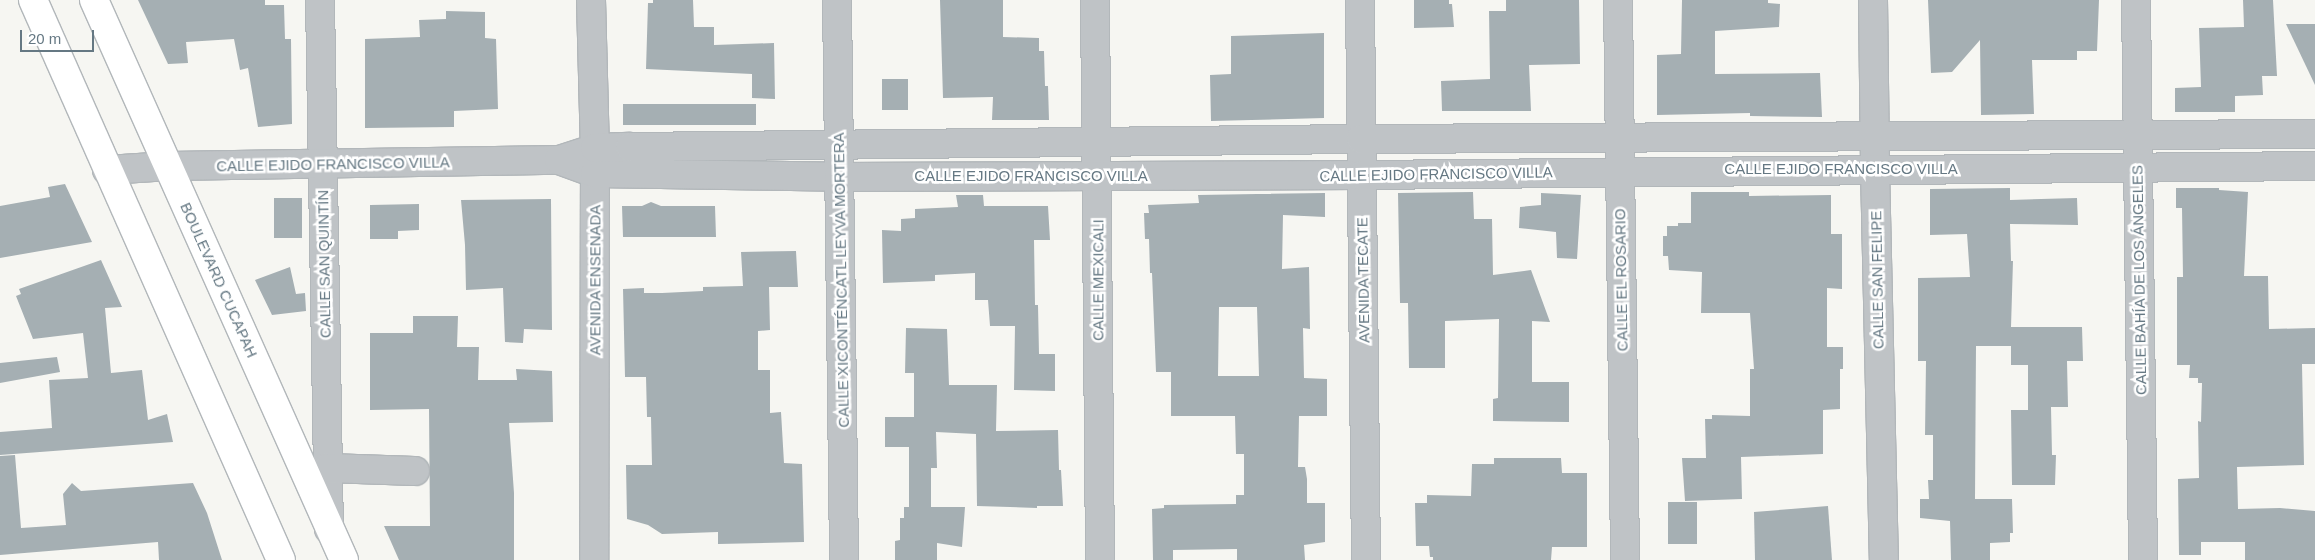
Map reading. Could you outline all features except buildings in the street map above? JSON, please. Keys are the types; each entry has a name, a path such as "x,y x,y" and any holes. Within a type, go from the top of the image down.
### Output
{"main road":[{"path":"33,0 281,560"},
{"name":"BOULEVARD CUCAPAH","path":"94,0 344,560"}],"street":[{"name":"CALLE SAN QUINTÍN","path":"320,0 330,528"},
{"name":"AVENIDA ENSENADA","path":"592,0 595,160 594,560"},
{"name":"CALLE XICONTÉNCATL LEYVA MORTERA","path":"836,0 844,560"},
{"name":"CALLE MEXICALI","path":"1096,0 1100,560"},
{"name":"AVENIDA TECATE","path":"1360,0 1366,560"},
{"name":"CALLE EL ROSARIO","path":"1618,0 1625,560"},
{"name":"CALLE SAN FELIPE","path":"1873,0 1874,137 1884,560"},
{"name":"CALLE BAHÍA DE LOS ÁNGELES","path":"2136,0 2143,560"},
{"name":"CALLE EJIDO FRANCISCO VILLA","path":"108,170 169,166 595,160 839,144 2315,134"},
{"name":"CALLE EJIDO FRANCISCO VILLA","path":"595,160 840,177 1097,175 1362,176 1619,171 2315,166"},
{"path":"328,468 415,471"}]}
